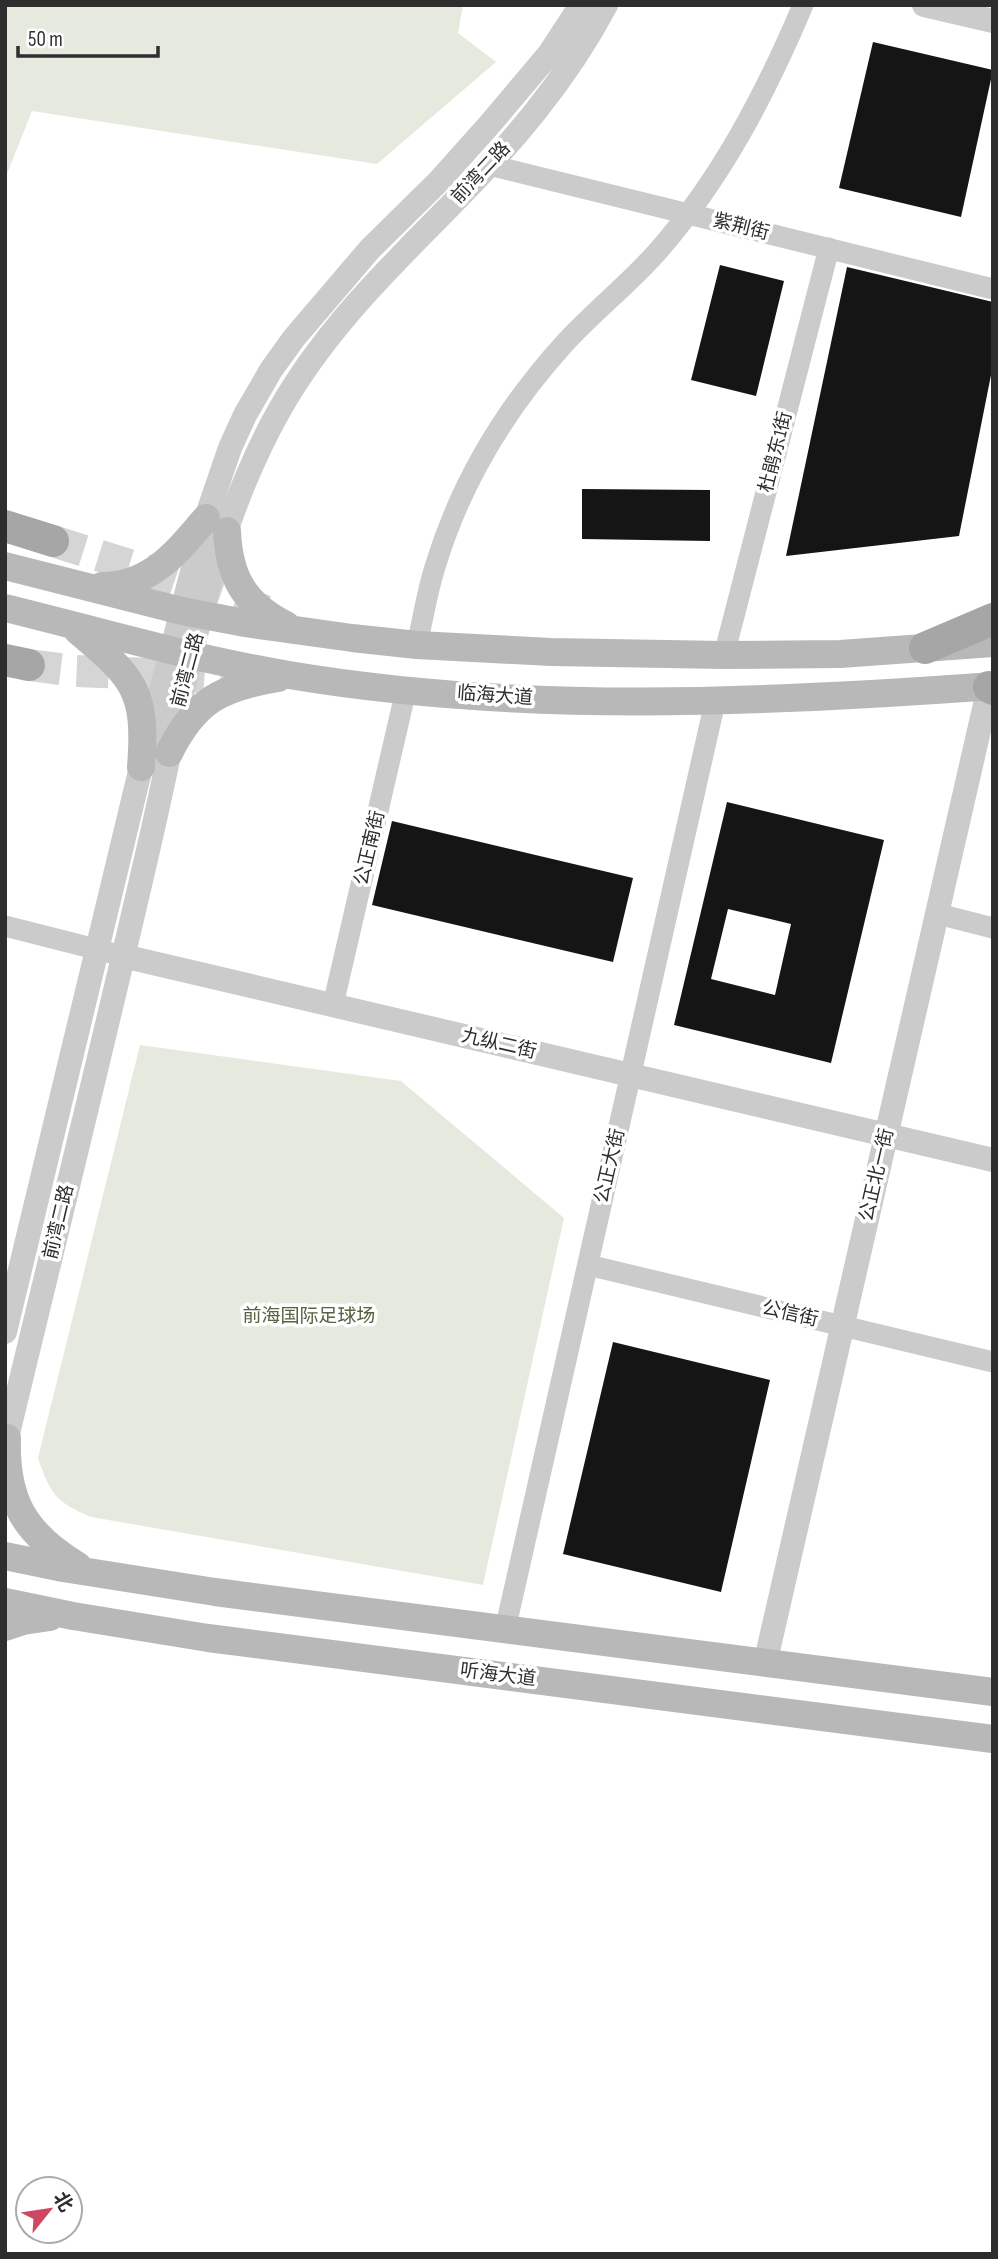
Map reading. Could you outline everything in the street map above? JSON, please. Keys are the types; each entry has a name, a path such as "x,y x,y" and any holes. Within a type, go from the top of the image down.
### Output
{"main road":[{"path":"90,586 113,586 154,573 177,551 217,524 240,585 250,599 264,612 295,630"},
{"path":"5,526 53,541"},
{"path":"5,566 193,613 352,639 417,645 551,652 724,655 840,654 993,643"},
{"name":"临海大道","path":"5,608 181,653 290,676 406,690 587,701 715,702 837,698 992,687"},
{"path":"925,648 993,619"},
{"path":"70,625 111,657 130,681 142,715 144,736 141,767"},
{"path":"169,753 179,731 210,699 236,686 290,676"},
{"path":"6,1442 10,1484 24,1520 54,1552 86,1571"},
{"path":"5,1556 215,1592 993,1692"},
{"name":"听海大道","path":"5,1602 208,1638 993,1739"},
{"path":"5,1627 23,1620 73,1616"}],"street":[{"name":"前湾二路","path":"5,1332 141,767 193,613 217,524 235,437 271,370 294,338 363,258 439,181 514,97 549,54 581,5"},
{"name":"前湾二路","path":"217,524 244,484 266,436 297,380 323,343 400,255 489,165 541,104 572,63 606,5"},
{"path":"417,645 434,569 445,538 471,477 505,420 566,342 658,251 688,213 740,134 784,49 803,5"},
{"path":"924,5 993,21"},
{"name":"紫荆街","path":"489,165 993,289"},
{"name":"杜鹃东1街","path":"724,655 829,248"},
{"name":"前湾二路","path":"6,1442 151,841 169,753 181,653"},
{"name":"公正北一街","path":"765,1664 992,687"},
{"name":"公正南街","path":"333,1005 406,690"},
{"name":"公正大街","path":"505,1630 715,702"},
{"path":"938,914 993,928"},
{"name":"九纵二街","path":"5,926 97,950 993,1160"},
{"name":"公信街","path":"588,1265 993,1362"}],"green space":[{"path":"5,5 463,5 458,33 496,62 377,164 32,111 5,179"},
{"name":"前海国际足球场","path":"140,1045 401,1081 564,1218 483,1585 91,1517 70,1507 51,1489 38,1458"}],"building":[{"path":"873,42 993,70 961,217 839,188"},
{"path":"720,265 784,281 756,396 691,380"},
{"path":"847,267 993,302 993,365 959,536 786,556"},
{"path":"582,489 710,490 710,541 582,539"},
{"path":"727,802 884,840 831,1063 674,1025","holes":["728,909 791,924 775,995 711,979"]},
{"path":"392,821 633,878 613,962 372,905"},
{"path":"613,1342 770,1380 721,1592 563,1554"}],"tunnel":[{"path":"53,541 274,614"},
{"path":"29,665 76,671 261,682"}]}
